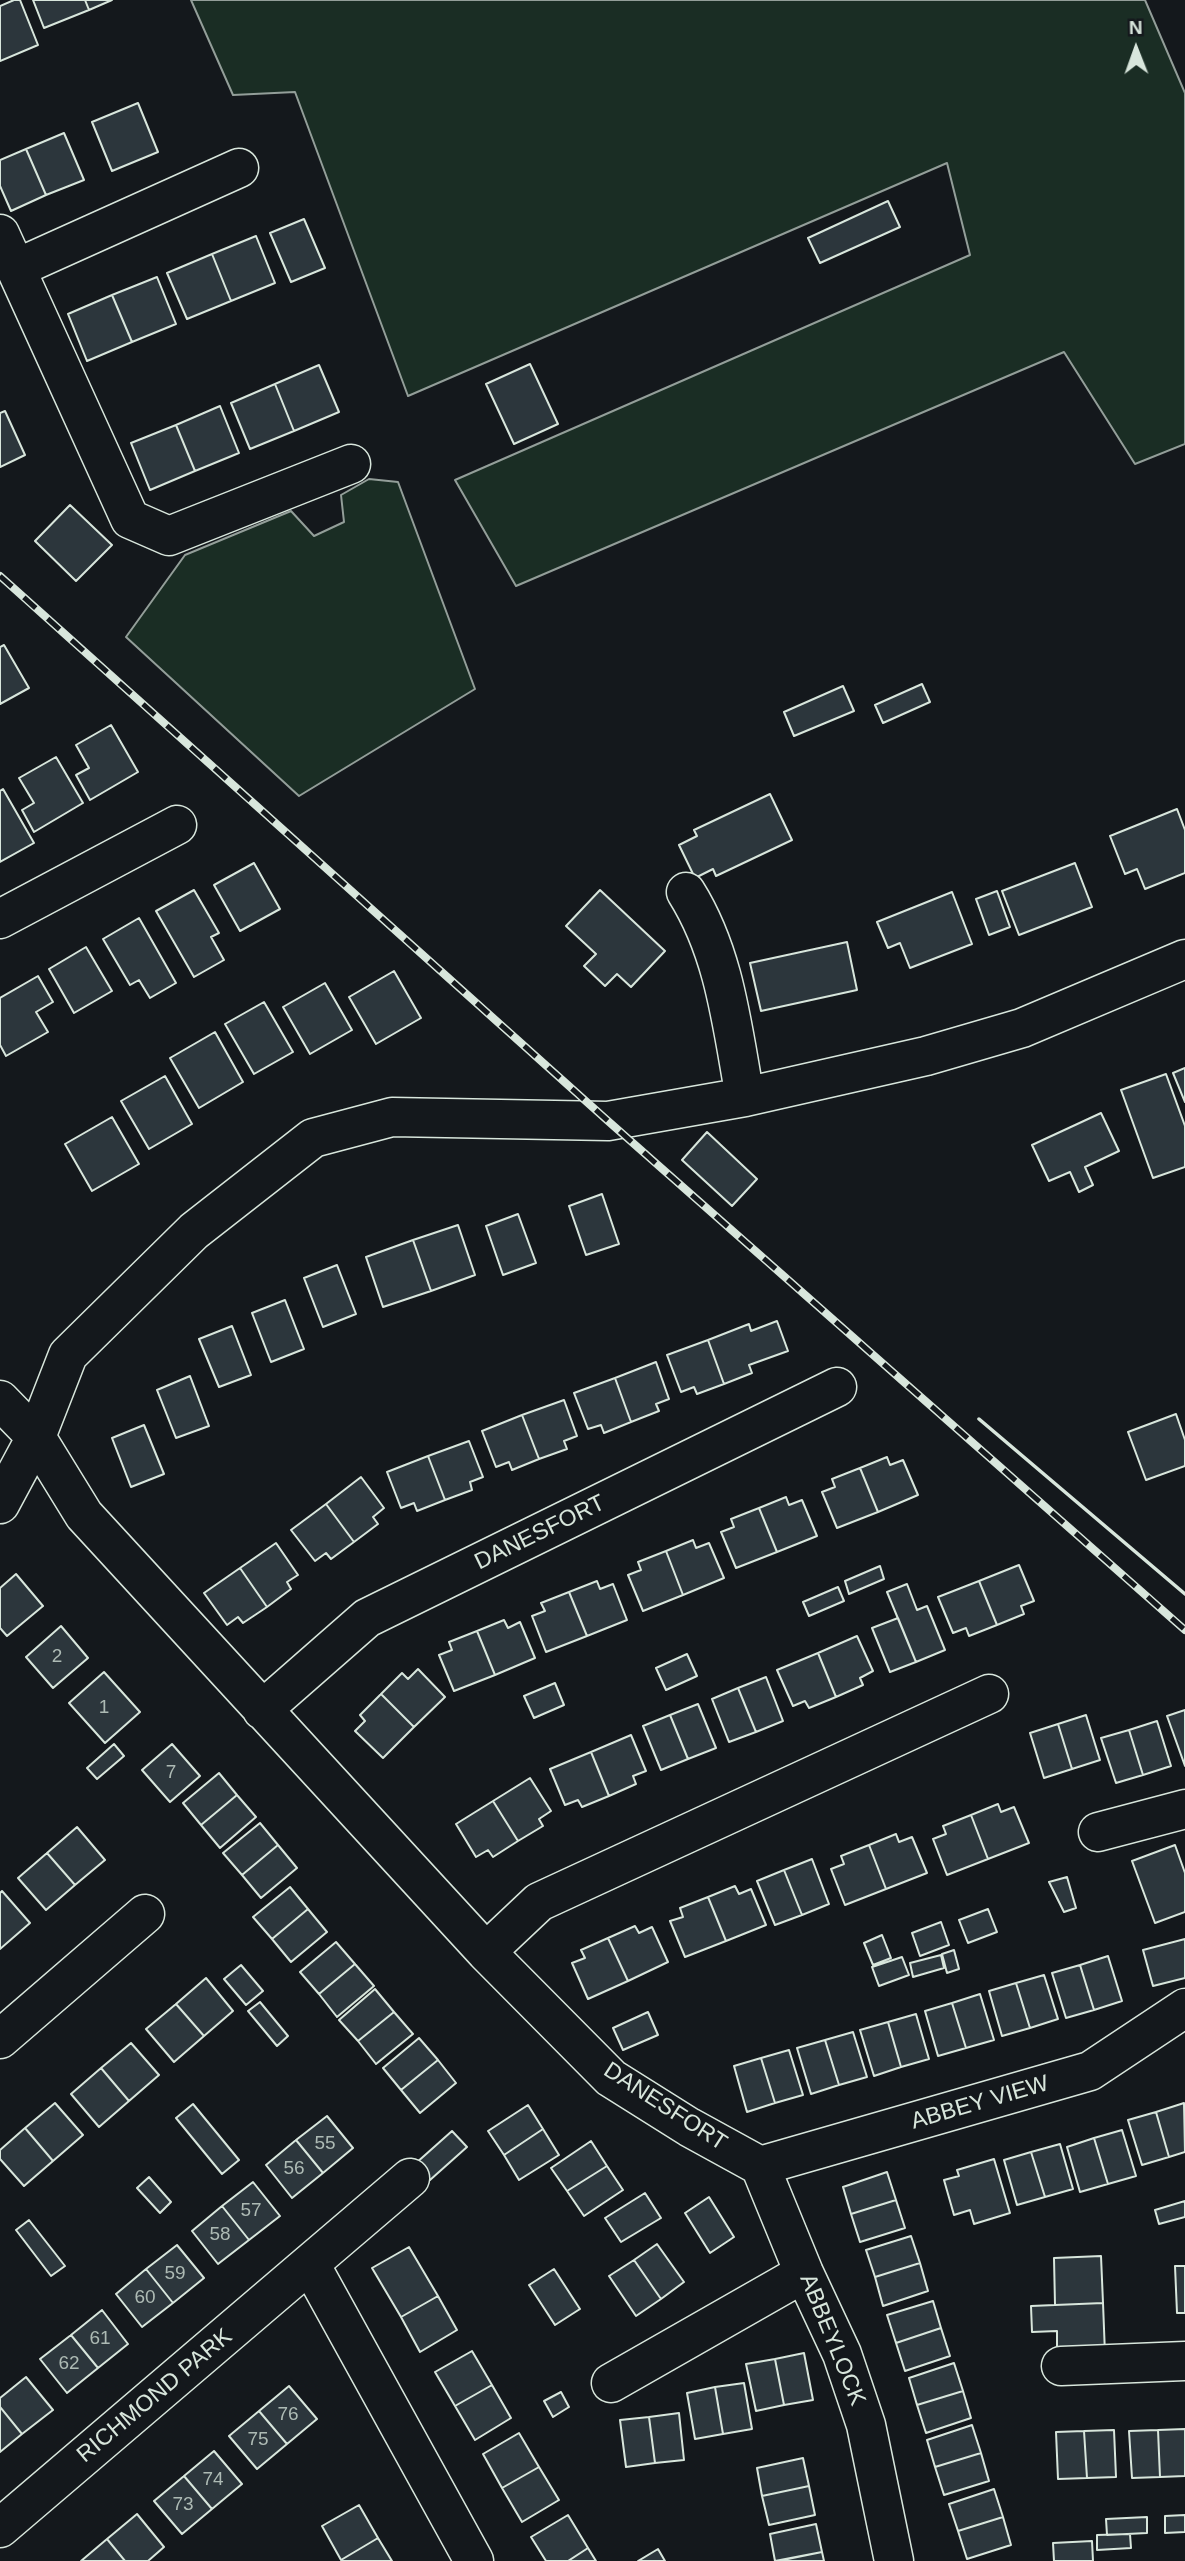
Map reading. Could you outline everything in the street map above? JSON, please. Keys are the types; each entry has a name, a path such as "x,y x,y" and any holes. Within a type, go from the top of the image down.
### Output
{"street":[{"path":"17,268 239,168"},
{"path":"0,234 130,519 169,536 351,464"},
{"path":"0,919 177,825"},
{"path":"686,892 702,917 724,981 745,1097"},
{"path":"0,1504 36,1437 68,1355 194,1231 313,1138 392,1117 608,1121 745,1097 926,1056 1022,1028 1185,959"},
{"name":"DANESFORT","path":"262,1710 367,1618 837,1387"},
{"name":"DANESFORT","path":"0,1399 36,1437 84,1515 486,1952 611,2078 689,2127 760,2166"},
{"path":"486,1952 539,1902 989,1694"},
{"path":"1098,1832 1185,1809"},
{"path":"0,2039 145,1914"},
{"name":"ABBEY VIEW","path":"760,2166 1090,2071 1185,2008"},
{"name":"ABBEYLOCK","path":"760,2166 804,2273 842,2354 866,2425 894,2561"},
{"name":"RICHMOND PARK","path":"0,2528 410,2178"},
{"path":"310,2264 474,2561"},
{"path":"611,2383 804,2273"},
{"path":"1062,2365 1185,2361"}],"green space":[{"path":"191,0 1145,0 1185,93 1185,444 1135,464 1064,352 516,586 455,480 970,255 947,163 408,396 295,92 233,95"},
{"path":"369,479 398,482 475,689 299,796 126,637 185,555 291,511 314,536 344,522 341,495"}],"building":[{"path":"20,0 38,45 0,61 0,6"},
{"path":"33,0 85,0 89,10 44,28"},
{"path":"85,0 112,0 89,10"},
{"path":"138,103 158,152 112,171 92,122"},
{"path":"64,133 84,180 46,195 26,149"},
{"path":"26,149 46,195 11,211 0,186 0,160"},
{"path":"888,201 900,227 820,263 808,238"},
{"path":"304,219 325,268 291,282 270,233"},
{"path":"256,236 275,283 231,301 212,254"},
{"path":"212,254 231,301 187,319 167,273"},
{"path":"157,277 176,324 132,342 112,295"},
{"path":"112,295 132,342 87,361 68,314"},
{"path":"530,364 558,424 514,444 486,384"},
{"path":"319,365 339,412 294,431 275,384"},
{"path":"275,384 294,431 250,449 231,403"},
{"path":"220,406 239,453 195,471 176,425"},
{"path":"5,411 25,455 0,467 0,413"},
{"path":"176,425 195,471 150,490 131,443"},
{"path":"70,505 112,545 76,581 35,541"},
{"path":"4,645 29,688 0,704 0,647"},
{"path":"922,684 930,702 883,723 875,705"},
{"path":"843,686 854,711 794,736 784,712"},
{"path":"111,725 138,772 90,800 76,775 89,768 76,745"},
{"path":"56,757 83,803 34,832 22,810 34,803 19,778"},
{"path":"3,789 34,843 0,862 0,791"},
{"path":"770,794 792,840 716,876 713,869 695,878 679,845 697,836 694,830"},
{"path":"1177,809 1185,830 1185,873 1145,889 1137,869 1125,874 1110,836"},
{"path":"254,863 280,909 240,931 214,885"},
{"path":"1075,863 1092,907 1019,935 1002,891"},
{"path":"194,890 219,933 211,937 224,960 194,977 156,911"},
{"path":"600,890 665,951 631,987 617,974 605,986 584,966 596,954 566,926"},
{"path":"997,891 1010,927 989,935 976,899"},
{"path":"952,892 972,944 910,968 900,943 888,948 877,922"},
{"path":"139,918 176,983 150,998 139,980 130,985 103,939"},
{"path":"847,942 857,990 761,1011 750,963"},
{"path":"86,947 112,991 74,1013 49,969"},
{"path":"394,971 421,1018 376,1044 349,997"},
{"path":"38,976 53,1002 36,1012 48,1032 6,1056 0,1045 0,998"},
{"path":"325,983 352,1030 310,1054 283,1007"},
{"path":"264,1002 293,1052 254,1074 225,1024"},
{"path":"215,1032 243,1082 199,1108 170,1058"},
{"path":"1185,1068 1185,1102 1173,1073"},
{"path":"1166,1074 1185,1126 1185,1167 1153,1178 1121,1090"},
{"path":"165,1076 192,1124 149,1149 121,1101"},
{"path":"1101,1113 1119,1151 1085,1167 1093,1185 1079,1192 1070,1172 1049,1181 1032,1145"},
{"path":"112,1117 139,1164 92,1191 65,1144"},
{"path":"707,1132 757,1179 732,1206 682,1160"},
{"path":"602,1194 619,1244 586,1255 569,1206"},
{"path":"518,1214 536,1263 503,1275 486,1226"},
{"path":"458,1225 475,1275 431,1291 413,1240"},
{"path":"413,1240 431,1291 383,1307 366,1257"},
{"path":"337,1265 356,1314 323,1327 304,1278"},
{"path":"285,1300 304,1349 271,1362 252,1313"},
{"path":"777,1321 788,1351 749,1365 752,1373 724,1384 708,1340 749,1324 751,1331"},
{"path":"232,1326 251,1375 219,1387 199,1339"},
{"path":"708,1340 724,1384 697,1394 694,1387 681,1392 667,1355"},
{"path":"656,1362 669,1399 656,1404 659,1411 631,1422 615,1378"},
{"path":"190,1376 209,1426 176,1438 157,1390"},
{"path":"615,1378 631,1422 604,1433 601,1425 588,1429 574,1393"},
{"path":"564,1400 577,1436 564,1441 567,1449 539,1459 522,1415"},
{"path":"1176,1414 1185,1440 1185,1466 1146,1480 1128,1432"},
{"path":"522,1415 539,1459 512,1470 509,1462 496,1467 482,1431"},
{"path":"144,1425 164,1474 131,1487 112,1438"},
{"path":"469,1441 483,1477 470,1482 472,1490 445,1500 428,1456"},
{"path":"428,1456 445,1500 417,1511 414,1503 401,1508 387,1472"},
{"path":"887,1457 890,1465 903,1460 918,1495 878,1512 860,1468"},
{"path":"860,1468 878,1512 837,1528 822,1492 835,1487 832,1479"},
{"path":"361,1477 384,1508 373,1517 378,1524 354,1542 326,1504"},
{"path":"786,1497 789,1505 802,1500 817,1536 777,1552 759,1508"},
{"path":"326,1504 354,1542 331,1559 326,1553 315,1561 291,1530"},
{"path":"759,1508 777,1552 736,1568 721,1532 734,1527 731,1519"},
{"path":"693,1540 696,1548 709,1543 724,1578 683,1595 666,1551"},
{"path":"276,1543 298,1575 287,1582 291,1589 267,1607 240,1568"},
{"path":"666,1551 683,1595 643,1611 628,1575 641,1570 638,1562"},
{"path":"1019,1565 1034,1601 1021,1606 1024,1614 997,1625 979,1581"},
{"path":"880,1566 884,1579 849,1594 845,1581"},
{"path":"240,1568 267,1607 243,1623 238,1617 227,1625 204,1593"},
{"path":"16,1574 43,1606 7,1636 0,1628 0,1588"},
{"path":"597,1581 600,1589 613,1584 627,1620 587,1636 569,1592"},
{"path":"979,1581 997,1625 969,1636 966,1628 953,1633 938,1597"},
{"path":"907,1584 917,1610 927,1606 945,1650 916,1662 887,1592"},
{"path":"838,1587 844,1601 809,1616 803,1602"},
{"path":"569,1592 587,1636 546,1652 532,1616 545,1611 541,1603"},
{"path":"898,1618 916,1662 890,1672 872,1628"},
{"path":"504,1620 508,1628 520,1622 535,1658 495,1675 477,1631"},
{"path":"61,1626 88,1658 53,1688 26,1657"},
{"path":"477,1631 495,1675 454,1691 439,1655 452,1650 449,1642"},
{"path":"857,1636 873,1671 860,1678 863,1685 836,1697 818,1653"},
{"path":"818,1653 836,1697 809,1708 805,1701 793,1706 777,1670"},
{"path":"687,1654 697,1676 666,1690 656,1668"},
{"path":"418,1669 445,1697 414,1727 381,1694 402,1673 408,1679"},
{"path":"104,1672 140,1712 105,1743 69,1703"},
{"path":"766,1677 783,1721 756,1732 738,1688"},
{"path":"555,1683 564,1705 534,1718 524,1696"},
{"path":"738,1688 756,1732 729,1742 712,1699"},
{"path":"381,1694 414,1727 383,1758 355,1731 365,1721 360,1715"},
{"path":"698,1704 716,1748 688,1759 670,1715"},
{"path":"1185,1710 1185,1766 1167,1716"},
{"path":"670,1715 688,1759 661,1770 643,1726"},
{"path":"1086,1715 1100,1760 1072,1769 1058,1724"},
{"path":"1157,1721 1171,1766 1143,1775 1129,1730"},
{"path":"1058,1724 1072,1769 1044,1778 1030,1733"},
{"path":"1129,1730 1143,1775 1116,1783 1101,1738"},
{"path":"631,1735 646,1771 633,1776 636,1784 609,1796 591,1752"},
{"path":"114,1744 124,1756 97,1779 87,1768"},
{"path":"172,1744 200,1776 170,1802 142,1770"},
{"path":"591,1752 609,1796 582,1807 578,1800 565,1805 550,1769"},
{"path":"219,1773 237,1795 201,1825 183,1803"},
{"path":"530,1778 551,1811 539,1819 543,1826 518,1841 493,1801"},
{"path":"237,1795 256,1817 220,1848 201,1825"},
{"path":"493,1801 518,1841 493,1857 488,1850 476,1857 456,1824"},
{"path":"998,1804 1001,1812 1014,1807 1029,1843 988,1859 971,1815"},
{"path":"971,1815 988,1859 947,1875 933,1839 946,1834 943,1826"},
{"path":"260,1823 278,1845 242,1875 223,1853"},
{"path":"77,1827 105,1860 75,1885 47,1853"},
{"path":"896,1834 899,1842 912,1837 927,1873 886,1889 869,1845"},
{"path":"278,1845 297,1868 261,1898 242,1875"},
{"path":"869,1845 886,1889 845,1905 831,1869 844,1864 841,1856"},
{"path":"1175,1845 1185,1873 1185,1912 1155,1923 1132,1861"},
{"path":"47,1853 75,1885 46,1910 18,1878"},
{"path":"812,1859 829,1904 802,1915 784,1870"},
{"path":"784,1870 802,1915 775,1925 757,1881"},
{"path":"1067,1877 1076,1908 1064,1912 1049,1882"},
{"path":"735,1886 739,1894 751,1889 766,1925 726,1941 708,1897"},
{"path":"290,1887 308,1909 272,1939 253,1917"},
{"path":"2,1891 30,1923 0,1949 0,1893"},
{"path":"708,1897 726,1941 685,1957 670,1921 683,1917 680,1908"},
{"path":"308,1909 327,1932 291,1962 272,1939"},
{"path":"988,1909 997,1932 968,1943 959,1920"},
{"path":"941,1922 949,1945 920,1956 912,1933"},
{"path":"635,1926 639,1933 652,1927 668,1962 628,1981 608,1938"},
{"path":"882,1935 891,1958 873,1965 864,1943"},
{"path":"608,1938 628,1981 588,1999 572,1963 585,1958 581,1950"},
{"path":"1185,1939 1185,1978 1153,1986 1143,1950"},
{"path":"336,1942 355,1964 319,1994 300,1972"},
{"path":"954,1950 959,1969 947,1973 942,1954"},
{"path":"941,1955 944,1968 913,1977 910,1963"},
{"path":"1108,1956 1122,2001 1094,2010 1080,1965"},
{"path":"902,1957 909,1975 879,1986 872,1967"},
{"path":"355,1964 374,1986 337,2017 319,1994"},
{"path":"241,1965 263,1991 246,2005 224,1979"},
{"path":"1080,1965 1094,2010 1066,2018 1052,1973"},
{"path":"1044,1975 1058,2019 1030,2028 1016,1983"},
{"path":"206,1978 233,2011 204,2036 176,2004"},
{"path":"1016,1983 1030,2028 1002,2036 989,1991"},
{"path":"375,1989 394,2012 358,2041 339,2020"},
{"path":"980,1994 994,2040 966,2048 952,2003"},
{"path":"260,2002 288,2036 277,2046 248,2011"},
{"path":"952,2003 966,2048 938,2056 925,2011"},
{"path":"176,2004 204,2036 174,2062 146,2029"},
{"path":"394,2012 413,2034 376,2064 358,2041"},
{"path":"648,2012 658,2035 623,2050 613,2028"},
{"path":"916,2014 929,2059 901,2067 888,2022"},
{"path":"888,2022 901,2067 874,2076 860,2030"},
{"path":"853,2032 867,2077 839,2085 825,2040"},
{"path":"419,2038 438,2060 401,2090 383,2068"},
{"path":"825,2040 839,2085 811,2094 797,2048"},
{"path":"131,2043 159,2075 129,2101 101,2068"},
{"path":"789,2050 803,2095 775,2103 761,2058"},
{"path":"761,2058 775,2103 747,2112 734,2066"},
{"path":"438,2060 456,2083 420,2113 401,2090"},
{"path":"101,2068 129,2101 99,2127 71,2094"},
{"path":"55,2103 83,2135 53,2161 25,2128"},
{"path":"1184,2103 1185,2152 1169,2157 1156,2112"},
{"path":"193,2104 239,2160 222,2174 176,2118"},
{"path":"528,2105 543,2129 504,2155 488,2131"},
{"path":"1156,2112 1169,2157 1142,2165 1128,2120"},
{"path":"327,2116 353,2148 323,2173 296,2140"},
{"path":"25,2128 53,2161 24,2186 0,2159 0,2150"},
{"path":"543,2129 559,2155 519,2180 504,2155"},
{"path":"1122,2130 1136,2176 1108,2184 1094,2138"},
{"path":"452,2131 467,2147 430,2180 415,2164"},
{"path":"1094,2138 1108,2184 1080,2192 1067,2147"},
{"path":"296,2140 323,2173 292,2198 266,2165"},
{"path":"591,2141 607,2166 567,2191 551,2168"},
{"path":"1060,2144 1073,2189 1045,2197 1031,2152"},
{"path":"1031,2152 1045,2197 1017,2205 1004,2160"},
{"path":"994,2159 1010,2213 974,2224 970,2210 954,2215 944,2180 959,2176 957,2170"},
{"path":"607,2166 623,2190 584,2216 567,2191"},
{"path":"887,2172 896,2200 851,2214 843,2187"},
{"path":"149,2177 171,2202 160,2213 137,2188"},
{"path":"253,2182 280,2216 249,2240 222,2206"},
{"path":"645,2193 661,2218 621,2242 605,2218"},
{"path":"709,2197 734,2237 710,2253 685,2213"},
{"path":"896,2200 905,2228 860,2242 851,2214"},
{"path":"1185,2201 1185,2217 1159,2224 1155,2210"},
{"path":"222,2206 249,2240 218,2264 192,2231"},
{"path":"29,2220 65,2266 51,2276 16,2230"},
{"path":"911,2236 920,2263 875,2277 866,2250"},
{"path":"657,2244 684,2282 661,2299 634,2260"},
{"path":"177,2245 204,2278 173,2303 146,2269"},
{"path":"409,2247 438,2296 401,2317 372,2268"},
{"path":"1101,2256 1103,2303 1055,2305 1054,2258"},
{"path":"634,2260 661,2299 636,2316 609,2276"},
{"path":"920,2263 928,2291 883,2306 875,2277"},
{"path":"1175,2266 1185,2266 1185,2313 1177,2313"},
{"path":"146,2269 173,2303 142,2327 116,2294"},
{"path":"554,2269 580,2309 555,2325 529,2285"},
{"path":"438,2296 457,2330 420,2352 401,2317"},
{"path":"933,2301 941,2328 896,2343 887,2315"},
{"path":"1103,2303 1105,2354 1057,2356 1057,2331 1032,2332 1031,2306"},
{"path":"102,2310 128,2344 98,2368 71,2335"},
{"path":"941,2328 950,2356 905,2371 896,2343"},
{"path":"71,2335 98,2368 67,2393 40,2359"},
{"path":"472,2351 492,2385 455,2406 435,2372"},
{"path":"804,2353 813,2400 784,2405 775,2359"},
{"path":"775,2359 784,2405 756,2411 746,2364"},
{"path":"954,2363 963,2391 917,2405 909,2378"},
{"path":"26,2377 53,2410 22,2434 0,2407 0,2398"},
{"path":"744,2383 752,2429 723,2434 715,2387"},
{"path":"492,2385 511,2418 475,2440 455,2406"},
{"path":"289,2386 317,2419 287,2444 259,2411"},
{"path":"715,2387 723,2434 695,2439 687,2393"},
{"path":"963,2391 971,2418 926,2433 917,2405"},
{"path":"561,2392 569,2407 553,2417 544,2401"},
{"path":"0,2407 22,2434 0,2452"},
{"path":"259,2411 287,2444 257,2469 229,2436"},
{"path":"679,2413 684,2460 655,2463 649,2417"},
{"path":"649,2417 655,2463 626,2467 620,2420"},
{"path":"972,2425 981,2453 935,2467 927,2440"},
{"path":"1185,2429 1185,2476 1160,2477 1158,2430"},
{"path":"1114,2430 1116,2477 1087,2478 1084,2431"},
{"path":"1158,2430 1160,2477 1132,2478 1129,2431"},
{"path":"1084,2431 1087,2478 1058,2479 1056,2432"},
{"path":"519,2433 539,2467 502,2488 483,2454"},
{"path":"214,2451 242,2484 212,2509 184,2476"},
{"path":"981,2453 989,2481 944,2495 935,2467"},
{"path":"803,2458 809,2486 762,2496 757,2468"},
{"path":"539,2467 559,2500 522,2522 502,2488"},
{"path":"184,2476 212,2509 182,2534 154,2501"},
{"path":"809,2486 815,2515 769,2525 762,2496"},
{"path":"994,2489 1003,2517 958,2531 949,2504"},
{"path":"359,2505 378,2538 341,2560 322,2526"},
{"path":"137,2514 164,2547 148,2561 125,2561 107,2539"},
{"path":"568,2515 588,2548 568,2561 546,2561 531,2537"},
{"path":"1185,2515 1185,2532 1165,2533 1165,2516"},
{"path":"1003,2517 1011,2545 967,2559 958,2531"},
{"path":"1147,2517 1147,2533 1107,2535 1106,2519"},
{"path":"816,2524 822,2552 775,2561 770,2534"},
{"path":"1130,2534 1131,2548 1097,2550 1097,2535"},
{"path":"378,2538 392,2561 341,2560"},
{"path":"107,2539 125,2561 81,2561"},
{"path":"1092,2541 1093,2561 1054,2561 1053,2543"},
{"path":"588,2548 596,2561 568,2561"},
{"path":"658,2549 665,2561 638,2561"},
{"path":"822,2552 824,2561 778,2561"}],"railway":[{"path":"0,576 608,1121 1185,1630"}],"wall":[{"path":"979,1419 1185,1594"}]}
